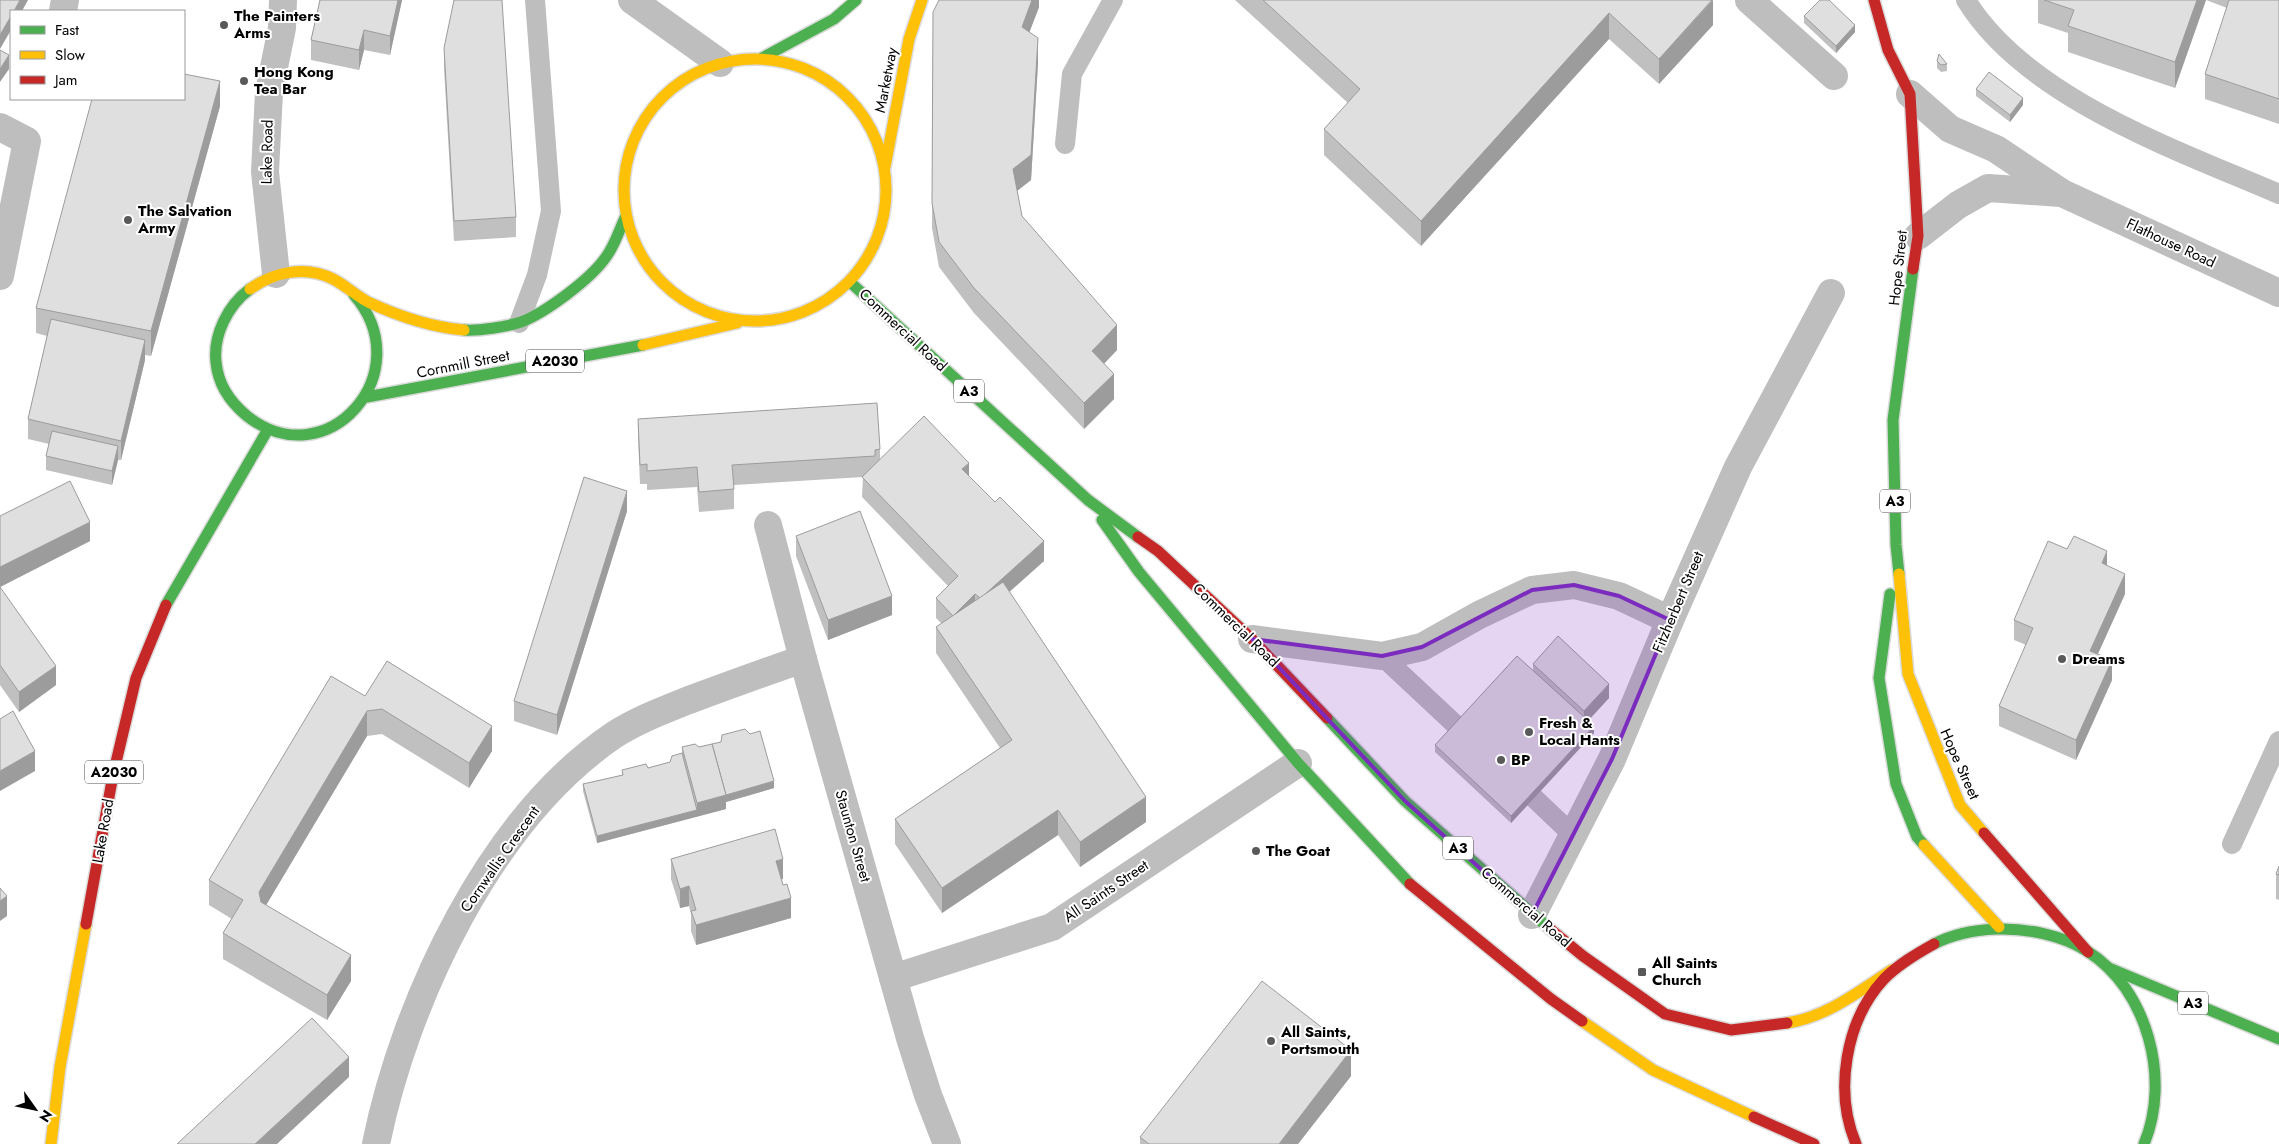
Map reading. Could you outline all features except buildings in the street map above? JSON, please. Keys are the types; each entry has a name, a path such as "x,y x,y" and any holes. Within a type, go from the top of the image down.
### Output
{"main road":[{"path":"762,58 834,19 856,0"},
{"name":"Marketway","path":"885,167 910,39 922,0"},
{"name":"Hope Street","path":"1874,0 1888,50 1910,94 1918,236 1893,420 1896,545 1908,674 1960,805 2088,952"},
{"path":"762,58 805,68 842,91 870,126 885,167 886,208 874,248 850,282 818,306 781,320 741,322 700,311 666,288 640,256 626,216 624,184 629,151 643,121 664,96 690,76 720,63 762,58"},
{"name":"Cornmill Street","path":"354,295 416,322 468,330 519,323 575,290 604,260 626,216"},
{"path":"304,272 331,278 354,295 371,317 379,343 378,372 367,397 353,415 334,428 312,435 290,436 267,431 245,418 228,399 217,375 215,349 221,324 234,302 253,285 276,274 304,272"},
{"name":"Commercial Road","path":"850,282 1088,500 1158,551 1252,639 1405,801 1532,915 1583,956 1665,1014 1731,1030 1798,1021 1829,1010 1892,970"},
{"name":"Cornmill Street","path":"367,397 658,342 741,322"},
{"name":"Lake Road","path":"52,1144 60,1067 102,833 113,775 136,678 169,599 267,431"},
{"name":"Commercial Road","path":"1088,500 1140,572 1298,763 1403,878 1551,999 1653,1070 1814,1144"},
{"name":"Hope Street","path":"1896,545 1879,678 1896,784 1917,837 1999,927"},
{"path":"1856,1144 1844,1102 1844,1065 1853,1030 1869,998 1892,970 1916,952 1942,938 1970,930 1999,927 2032,930 2063,940 2088,952 2108,967 2136,1006 2150,1038 2156,1072 2155,1107 2144,1144"},
{"name":"A3","path":"2108,967 2279,1039"}],"street":[{"name":"Lake Road","path":"276,274 265,172 269,92 282,28 283,0"},
{"path":"632,0 720,63"},
{"path":"1750,0 1834,76"},
{"path":"1910,94 1950,129 1996,149 2062,193"},
{"path":"0,128 27,141 0,276"},
{"path":"1918,236 1958,205 1988,188 2062,193"},
{"name":"Flathouse Road","path":"2062,193 2279,293"},
{"name":"Fitzherbert Street","path":"1532,915 1612,759 1670,620 1738,467 1831,293"},
{"name":"Staunton Street","path":"768,525 803,659 893,978 928,1095 947,1144"},
{"path":"1252,639 1382,656 1422,648 1479,615 1532,590 1574,585 1619,596 1670,620"},
{"name":"Cornwallis Crescent","path":"376,1144 401,1053 415,1014 446,944 464,907 483,878 540,803 563,778 614,735 636,723 706,694 803,659"},
{"name":"All Saints Street","path":"893,978 1052,928 1298,763"}],"lane":[{"path":"282,28 295,0"},
{"path":"519,323 537,276 551,210 535,0"},
{"path":"1065,144 1072,74 1113,0"},
{"path":"1966,0 2000,44 2033,72 2066,95 2146,136 2279,194"},
{"path":"1382,656 1573,835"},
{"path":"2232,844 2279,741"}],"highlighted area":[{"path":"1574,585 1619,596 1670,620 1612,759 1532,915 1405,801 1252,639 1382,656 1422,647 1532,590"}],"traffic: fast":[{"path":"762,58 834,19 856,0"},
{"path":"464,330 515,324 531,318 554,303 579,285 599,266 612,248 626,216"},
{"path":"1899,574 1896,545 1893,420 1913,269"},
{"path":"850,282 1088,500 1138,537"},
{"path":"250,289 235,303 229,312 217,341 216,362 222,386 230,399 247,416 277,432 307,434 334,426 356,408 371,384 377,355 372,325 354,295"},
{"path":"367,397 643,345"},
{"path":"166,605 267,431"},
{"path":"1102,520 1139,572 1298,763 1410,884"},
{"path":"1890,594 1879,678 1896,784 1917,837 1924,845"},
{"path":"1327,718 1405,801 1550,929"},
{"path":"1934,944 1956,935 1980,930 2007,929 2031,931 2077,945 2108,968 2125,988 2139,1012 2148,1038 2154,1065 2155,1092 2152,1119 2144,1144"},
{"path":"2109,968 2279,1039"}],"traffic: slow":[{"path":"885,167 909,39 922,0"},
{"path":"755,59 781,61 805,69 828,81 848,97 864,117 876,140 884,164 886,190 884,216 876,240 864,263 848,283 828,299 805,311 781,319 755,321 729,319 705,311 682,299 662,283 646,263 634,240 626,216 624,190 626,164 634,140 646,117 662,97 682,81 705,69 729,61 755,59"},
{"path":"250,289 269,278 279,275 290,272 312,272 333,279 368,302 391,312 427,324 464,330"},
{"path":"643,345 737,323"},
{"path":"1899,574 1908,674 1960,805 1984,833"},
{"path":"1924,845 1999,927"},
{"path":"51,1144 60,1067 86,924"},
{"path":"1787,1023 1802,1020 1829,1009 1892,970"},
{"path":"1582,1021 1653,1070 1754,1117"}],"traffic: jam":[{"path":"1874,0 1888,50 1910,94 1918,236 1913,269"},
{"path":"1138,537 1158,551 1252,639 1327,718"},
{"path":"86,924 113,775 136,678 166,605"},
{"path":"1984,833 2088,952"},
{"path":"1410,884 1551,999 1582,1021"},
{"path":"1550,929 1583,956 1665,1014 1731,1030 1787,1023"},
{"path":"1856,1144 1849,1124 1845,1080 1852,1036 1860,1015 1884,979 1902,964 1934,944"},
{"path":"1754,1117 1814,1144"}],"place":[{"name":"The Painters Arms","path":"224,25"},
{"name":"Hong Kong Tea Bar","path":"244,81"},
{"name":"The Salvation Army","path":"128,220"},
{"name":"Dreams","path":"2062,659"},
{"name":"Fresh & Local Hants","path":"1529,732"},
{"name":"BP","path":"1501,760"},
{"name":"The Goat","path":"1256,851"},
{"name":"All Saints Church","path":"1642,972"},
{"name":"All Saints, Portsmouth","path":"1271,1041"}]}
